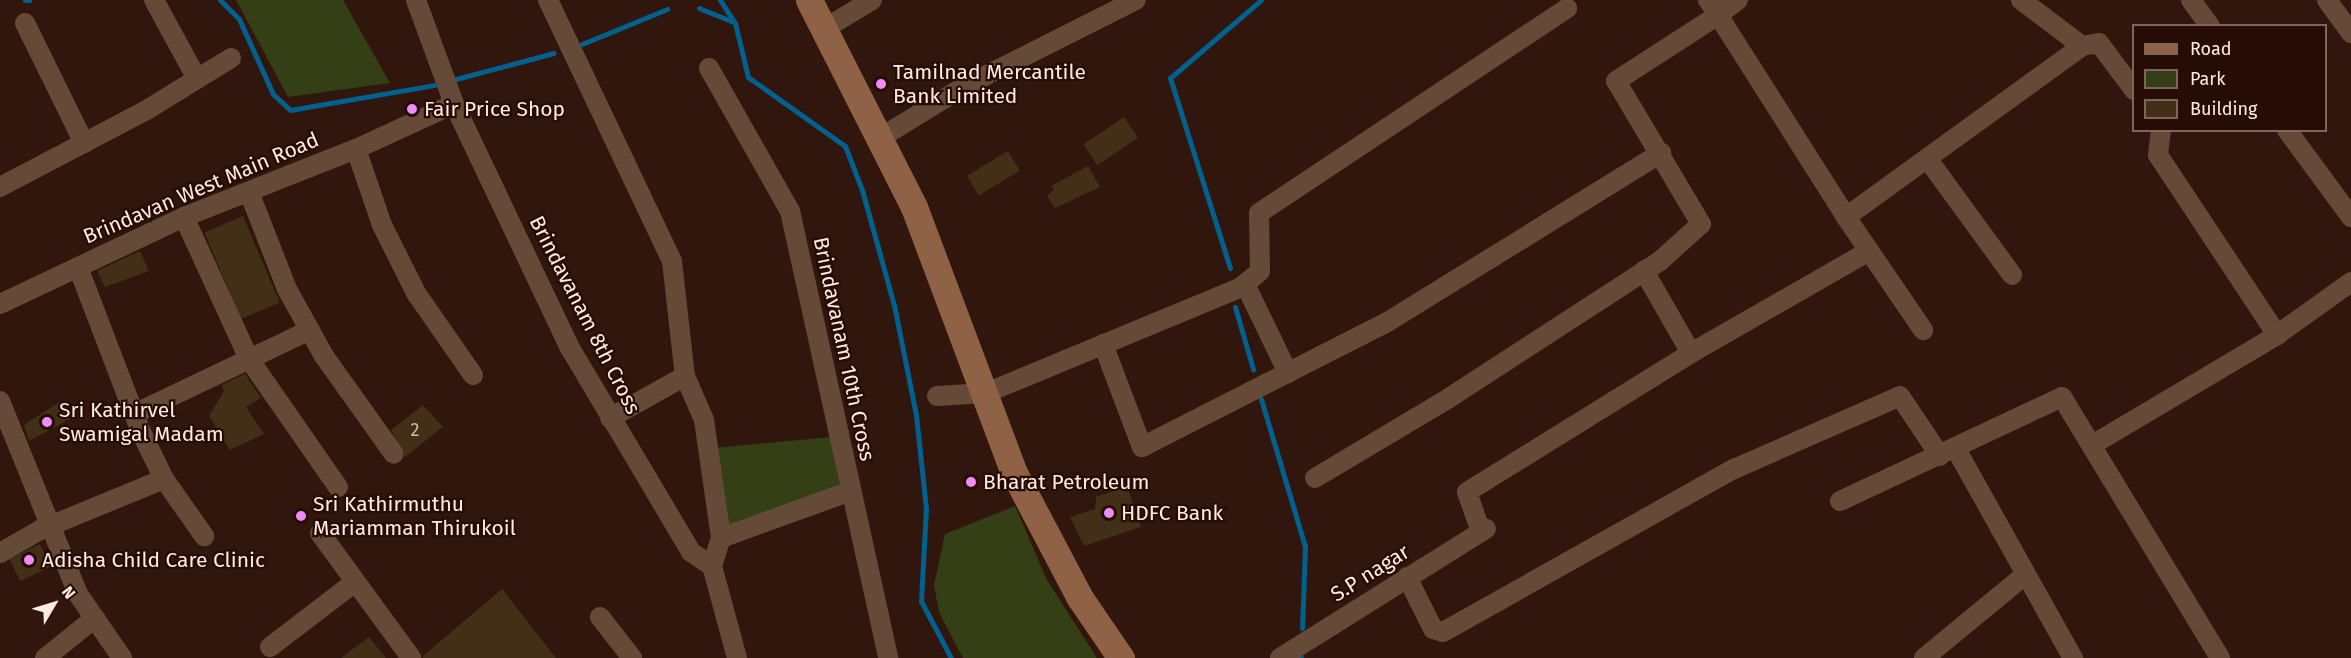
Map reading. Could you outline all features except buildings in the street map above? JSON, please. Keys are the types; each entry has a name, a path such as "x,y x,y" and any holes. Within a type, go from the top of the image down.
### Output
{"street":[{"path":"154,0 197,79"},
{"name":"Brindavanam 8th Cross","path":"416,0 454,104 570,348 691,552 712,566"},
{"path":"548,0 672,261 685,376 704,420 721,538 712,566 737,658"},
{"path":"809,0 914,207 986,393 1013,471 1080,598 1121,658"},
{"path":"824,29 873,0"},
{"path":"1315,478 1449,398 1644,271 1701,224 1661,153 1616,81 1713,8 1738,0"},
{"path":"2021,0 2082,46"},
{"path":"2191,0 2209,24"},
{"path":"2327,0 2351,33"},
{"path":"880,138 964,86 1131,1"},
{"path":"937,396 986,393 1245,284 1260,271 1258,213 1567,8"},
{"path":"1713,8 1846,217 1923,330"},
{"path":"25,23 84,143"},
{"path":"1846,217 1929,161 2082,46 2099,43 2132,89"},
{"path":"0,187 84,143 231,58"},
{"name":"Brindavanam 10th Cross","path":"709,68 790,211 888,658"},
{"name":"Brindavan West Main Road","path":"0,304 184,217 356,149 454,104"},
{"path":"2162,132 2158,155 2277,335"},
{"path":"2288,132 2351,217"},
{"path":"356,149 382,225 416,293 473,375"},
{"path":"1103,344 1142,447 1389,321 1661,153"},
{"path":"1929,161 2012,275"},
{"path":"249,192 287,290 310,330 394,454"},
{"path":"184,217 249,359 338,487"},
{"path":"1644,271 1692,353 1869,251"},
{"path":"78,267 134,414 164,479 204,536"},
{"path":"2092,445 2277,335 2351,282"},
{"path":"1245,284 1288,373"},
{"path":"134,414 310,330"},
{"name":"S.P nagar","path":"1280,658 1483,531 1467,492 1692,353"},
{"path":"610,418 685,376"},
{"path":"1407,577 1433,629 1443,632 1734,469 1900,396 1948,452 2025,575 2073,658"},
{"path":"1840,501 2062,397 2220,658"},
{"path":"0,401 48,527 78,594 122,658"},
{"path":"0,553 48,527 164,479"},
{"path":"721,538 851,491"},
{"path":"320,533 411,658"},
{"path":"1923,658 2025,575"},
{"path":"270,647 355,582"},
{"path":"600,617 632,658"},
{"path":"45,658 95,618"}],"green space":[{"path":"236,0 343,0 390,83 288,97"},
{"path":"831,437 840,487 729,526 714,448"},
{"path":"1015,506 1047,580 1097,658 963,658 939,612 934,585 945,534"}],"waterway":[{"path":"220,0 239,19 273,94 290,110 434,85"},
{"path":"720,0 735,23 748,77 845,146 862,190 894,305 916,415 926,508 921,601 951,658"},
{"path":"1230,268 1170,78 1261,0"},
{"path":"699,8 734,22"},
{"path":"582,44 667,9"},
{"path":"456,79 554,53"},
{"path":"1235,307 1253,369"},
{"path":"1261,399 1305,547 1302,628"}],"place":[{"name":"Tamilnad Mercantile Bank Limited","path":"881,84"},
{"name":"Fair Price Shop","path":"412,109"},
{"name":"Sri Kathirvel Swamigal Madam","path":"47,422"},
{"name":"Bharat Petroleum","path":"971,482"},
{"name":"HDFC Bank","path":"1109,513"},
{"name":"Sri Kathirmuthu Mariamman Thirukoil","path":"301,516"},
{"name":"Adisha Child Care Clinic","path":"29,560"}]}
